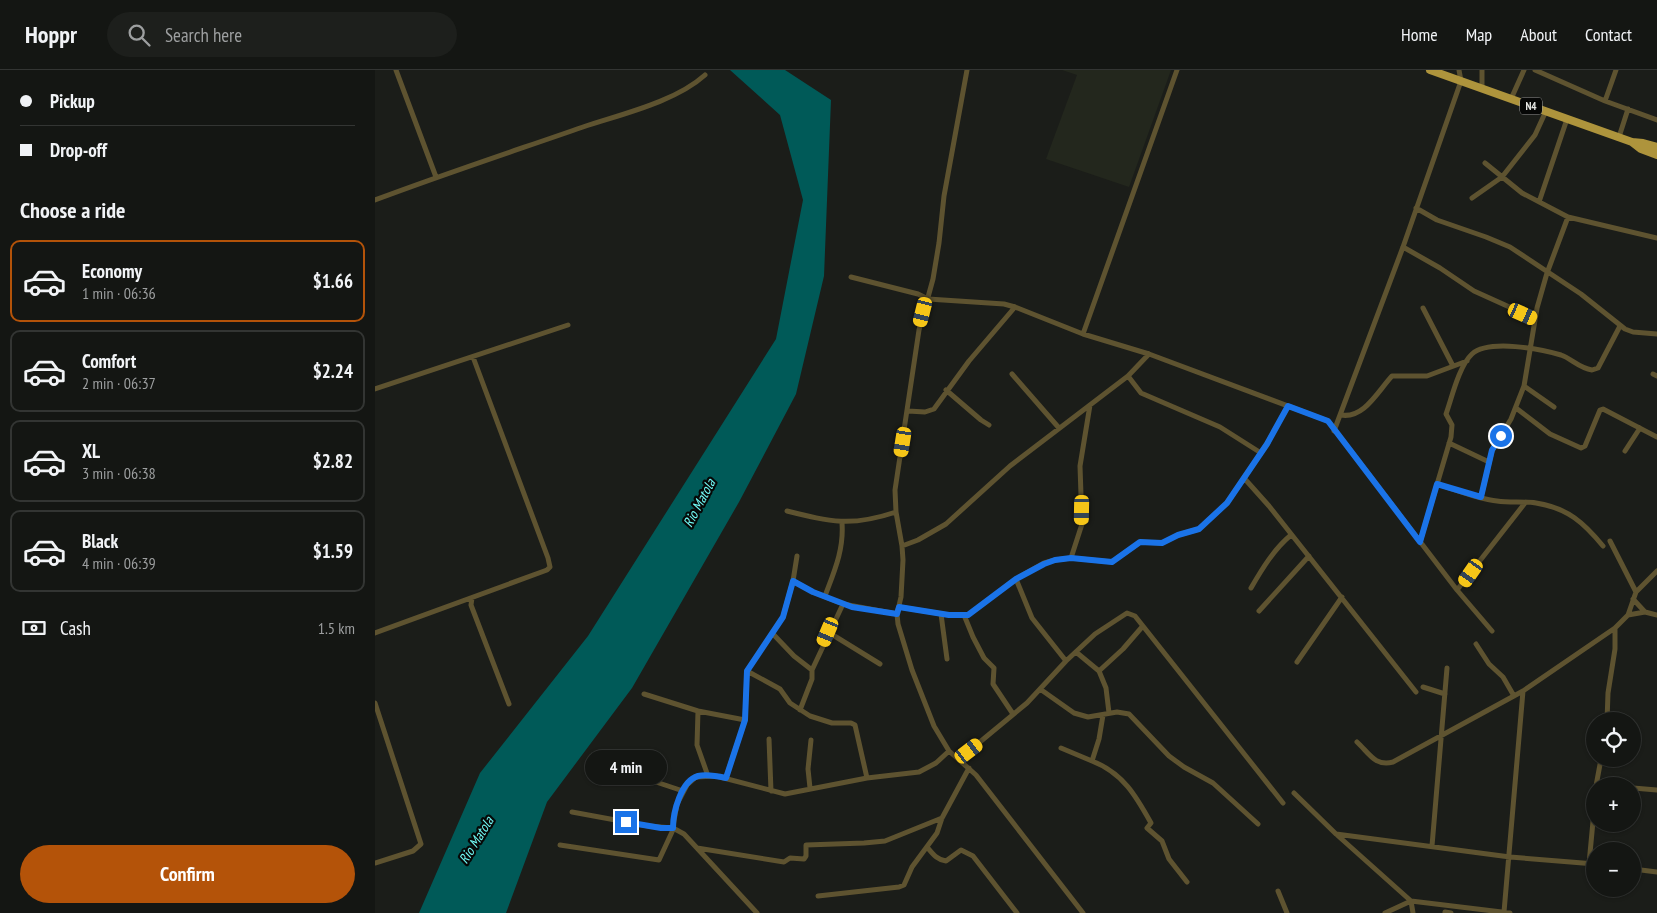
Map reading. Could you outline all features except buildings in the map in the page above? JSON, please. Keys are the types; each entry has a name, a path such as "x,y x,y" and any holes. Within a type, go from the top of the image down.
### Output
{"highway":[{"name":"N4","path":"1430,70 1632,142 1643,143 1657,148"},
{"name":"N4","path":"1632,142 1641,149 1657,155"}],"street":[{"path":"396,70 436,177"},
{"path":"967,70 944,196 939,243 919,330 895,490 896,512 903,560 897,614 901,637 911,670 934,726 949,751 976,775 1083,913"},
{"path":"1083,334 1177,70"},
{"path":"1335,431 1403,247 1461,81 1459,70"},
{"path":"1482,70 1482,89"},
{"path":"1511,99 1524,70"},
{"path":"1535,70 1605,101 1657,120"},
{"path":"1605,101 1616,70"},
{"path":"375,200 436,177 660,101 695,84 705,75"},
{"path":"1619,137 1628,109"},
{"path":"1472,198 1502,178 1535,135 1546,111"},
{"path":"1539,202 1567,119"},
{"path":"1485,163 1521,193 1568,217 1657,238"},
{"path":"1416,208 1437,220 1510,247 1592,302 1620,326 1633,332 1657,334"},
{"path":"1481,497 1492,450 1511,419 1524,386 1534,318 1547,273 1568,217"},
{"path":"1403,247 1474,291 1534,318"},
{"path":"851,277 918,294 927,299 1004,304 1015,307 1083,334 1149,354 1328,421 1457,590 1492,631"},
{"path":"908,411 925,412 934,410 969,361 1015,307"},
{"path":"1423,308 1453,366"},
{"path":"375,389 568,325"},
{"path":"1420,542 1449,443 1452,425 1446,414 1459,375 1471,355 1486,347 1507,346 1560,355 1572,363 1592,370 1598,368 1620,326"},
{"path":"902,546 918,540 946,524 1010,466 1128,376 1149,354"},
{"path":"375,632 472,598 547,570 550,567 473,357"},
{"path":"1341,414 1354,415 1371,401 1392,376 1427,376 1467,361"},
{"path":"1012,374 1059,428"},
{"path":"1128,376 1141,393 1220,426 1261,453"},
{"path":"1524,386 1554,407"},
{"path":"947,390 989,425"},
{"path":"1071,558 1082,524 1080,466 1090,405"},
{"path":"899,607 941,614 968,615 1016,579 1044,564 1055,560 1071,558 1112,562 1140,542 1162,543 1178,535 1199,529 1227,503 1261,453 1288,406"},
{"path":"1516,408 1549,434 1581,448 1585,446 1601,409 1657,436"},
{"path":"1625,452 1640,428"},
{"path":"1449,443 1489,462"},
{"path":"1244,478 1269,506 1416,692"},
{"path":"1437,484 1496,501 1534,503 1548,506 1573,516 1590,530 1603,546"},
{"path":"1457,590 1525,503"},
{"path":"787,511 827,521 842,522 857,522 896,512"},
{"path":"825,596 840,557 843,536 842,522"},
{"path":"1251,588 1269,560 1291,535"},
{"path":"1610,540 1636,592"},
{"path":"726,778 745,720 747,671 783,617 793,581 797,556"},
{"path":"1259,611 1309,556"},
{"path":"1357,742 1377,761 1385,764 1393,762 1523,691 1615,628 1628,615 1636,592 1657,571"},
{"path":"1016,579 1031,618 1066,661"},
{"path":"793,581 813,592 852,607 897,614"},
{"path":"1297,662 1342,597"},
{"path":"472,598 471,605 509,704"},
{"path":"1633,599 1645,612"},
{"path":"801,710 812,679 812,670 828,632 843,604"},
{"path":"1628,615 1645,612 1657,615"},
{"path":"962,761 969,751 1027,703 1076,652 1105,626 1127,613 1135,616 1283,803"},
{"path":"941,614 947,659"},
{"path":"964,615 984,658 994,668 993,684 1013,714"},
{"path":"1099,671 1123,649 1142,627"},
{"path":"1607,712 1608,694 1615,649 1615,628"},
{"path":"828,632 880,664"},
{"path":"773,634 794,656 812,670"},
{"path":"1476,644 1489,664 1503,677 1514,696"},
{"path":"1076,652 1099,671 1106,688 1109,713"},
{"path":"1432,846 1447,668"},
{"path":"747,671 781,689 790,703 810,716 832,723 851,723 855,725 867,778"},
{"path":"1423,687 1445,694"},
{"path":"1039,689 1074,713 1088,717 1109,713 1123,712 1129,714 1164,752 1184,767 1213,783 1258,824"},
{"path":"1504,912 1523,691"},
{"path":"644,694 699,711 745,720"},
{"path":"375,703 421,844 413,851 375,863"},
{"path":"699,711 697,745 708,776"},
{"path":"1092,761 1099,739 1103,714"},
{"path":"769,739 771,792"},
{"path":"810,788 811,740"},
{"path":"1061,748 1092,761 1120,777 1151,823 1147,828 1162,840 1169,859 1187,882"},
{"path":"560,845 659,860 673,828 673,815 683,791 690,781 696,777 726,778 771,792 785,794 867,778 919,772 936,763 949,751"},
{"path":"628,767 653,781 683,791"},
{"path":"818,896 899,888 904,885 912,867 937,833 969,768"},
{"path":"1641,789 1657,790"},
{"path":"1294,794 1411,901 1413,913"},
{"path":"572,812 648,826 673,828 684,834 757,913"},
{"path":"697,848 784,862 790,858 804,859 807,856 806,845 885,841 943,818"},
{"path":"1336,834 1510,857 1586,863"},
{"path":"927,847 937,859 946,861 961,850 973,856 1017,913"},
{"path":"1641,870 1657,872"},
{"path":"1278,891 1287,913"},
{"path":"1385,913 1411,901 1510,913"}],"shaded area":[{"path":"1062,70 1171,70 1129,187 1046,159 1077,75"}],"water":[{"name":"Rio Matola","path":"730,70 785,70 831,100 824,276 796,394 739,502 632,688 547,802 506,913 419,913 480,773 588,636 776,339 803,200 780,115"}],"route":[{"path":"626,822 661,828 673,828 673,815 683,791 690,781 696,777 704,776 726,778 745,720 747,671 783,617 793,581 813,592 852,607 897,614 899,607 935,614 968,615 1016,579 1044,564 1055,560 1071,558 1112,562 1140,542 1162,543 1178,535 1199,529 1227,503 1267,444 1288,406 1328,421 1420,542 1437,484 1481,497 1492,450 1501,436"}]}
